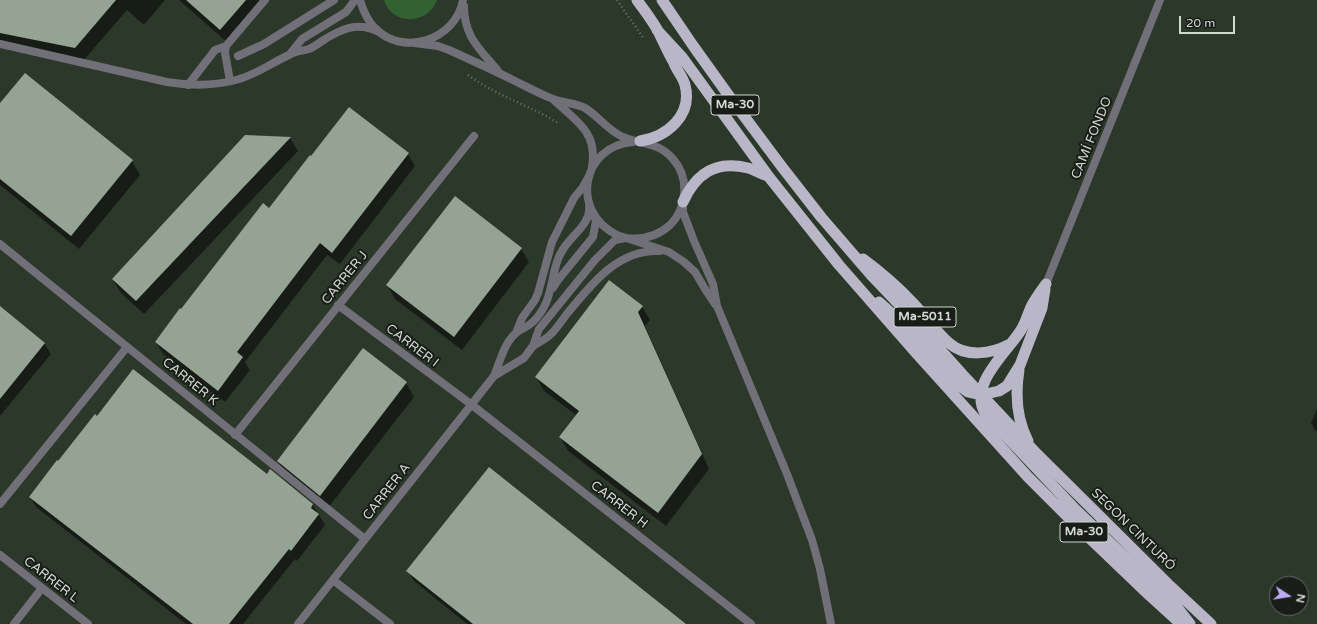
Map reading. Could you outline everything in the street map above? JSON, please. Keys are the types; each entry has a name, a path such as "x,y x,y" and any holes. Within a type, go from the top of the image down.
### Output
{"highway":[{"name":"Ma-30","path":"637,0 657,30 682,57 769,177 839,264 926,365 1028,477 1077,526 1181,624"},
{"name":"Ma-30","path":"662,0 732,100 821,217 871,275 981,395"},
{"path":"640,142 655,138 670,129 680,117 686,103 687,94 685,84 657,30"},
{"path":"683,202 694,183 704,173 711,169 729,166 748,168 769,177"},
{"name":"Ma-5011","path":"849,248 886,276 915,305 944,339 955,348 980,353 999,350 1012,343"},
{"path":"839,264 899,320 960,386 968,392 981,395 999,391 1006,386 1020,365 1042,308 1046,284"},
{"path":"1046,284 1032,304 1022,328 988,375 981,395 981,405 986,415 1076,510 1176,606 1190,624"},
{"path":"1020,365 1017,396 1019,416 1024,434 1037,454"},
{"path":"981,395 1037,454"},
{"name":"SEGON CINTURÓ","path":"1037,454 1168,584 1211,624"}],"street":[{"path":"188,85 215,50 226,46 265,0"},
{"path":"238,56 264,44 334,0"},
{"path":"290,54 302,39 346,12 355,0"},
{"path":"360,0 369,21 381,34"},
{"path":"414,43 430,40 451,26 460,11 463,0"},
{"path":"463,0 464,16 469,33 500,74"},
{"name":"CAMÍ FONDO","path":"1046,284 1160,0"},
{"path":"0,44 167,82 188,85 208,85 252,75 290,54 310,49 339,30 364,27 372,29 397,41 431,45 449,50 554,100 584,108 615,132 630,139 661,148 677,164 681,171 684,186 684,212 694,241 713,284 717,306 787,474 807,527 820,569 831,624"},
{"path":"226,46 225,53 230,81"},
{"path":"516,333 531,324 544,307 558,280 593,237 596,221 590,209 587,187 593,150 587,133 580,124 554,100"},
{"name":"CARRER J","path":"235,434 474,136"},
{"path":"494,376 507,344 516,333 522,318 535,300 552,242 574,198 590,174 598,158 609,149 624,143 640,142"},
{"path":"494,376 524,358 533,346 539,329 595,260 615,240 624,238 641,239 650,237 665,229 681,210 683,202"},
{"path":"590,209 597,219 609,231 624,238 663,251 690,266 696,272 705,289 717,306"},
{"path":"548,299 560,253 586,219 590,209"},
{"name":"CARRER K","path":"0,244 365,540"},
{"path":"533,346 549,336 591,285 618,262 639,252 650,250 663,251"},
{"name":"CARRER I","path":"338,305 472,405"},
{"path":"0,504 127,347"},
{"name":"CARRER A","path":"298,624 494,376"},
{"name":"CARRER H","path":"472,405 751,624"},
{"name":"CARRER L","path":"0,555 88,624"},
{"path":"333,580 390,624"},
{"path":"14,624 42,588"}],"green space":[{"path":"384,0 437,0 426,14 418,18 410,19 402,18 394,14 388,8"}],"building":[{"path":"0,0 116,0 75,48 0,33"},
{"path":"186,0 246,0 220,30"},
{"path":"25,73 133,160 71,236 0,179 0,103"},
{"path":"349,107 409,153 332,253 320,243 237,352 243,357 218,391 155,342 263,203 269,208"},
{"path":"245,135 291,137 136,301 112,279"},
{"path":"455,196 522,248 454,337 386,285"},
{"path":"609,280 643,306 638,312 702,454 658,513 559,437 579,411 535,377"},
{"path":"0,306 45,343 0,399"},
{"path":"363,348 407,382 320,496 277,461"},
{"path":"133,369 267,474 270,469 313,504 311,508 319,514 291,551 289,549 229,624 193,624 29,497 95,414 97,416"},
{"path":"489,467 686,624 473,624 406,571"}]}
